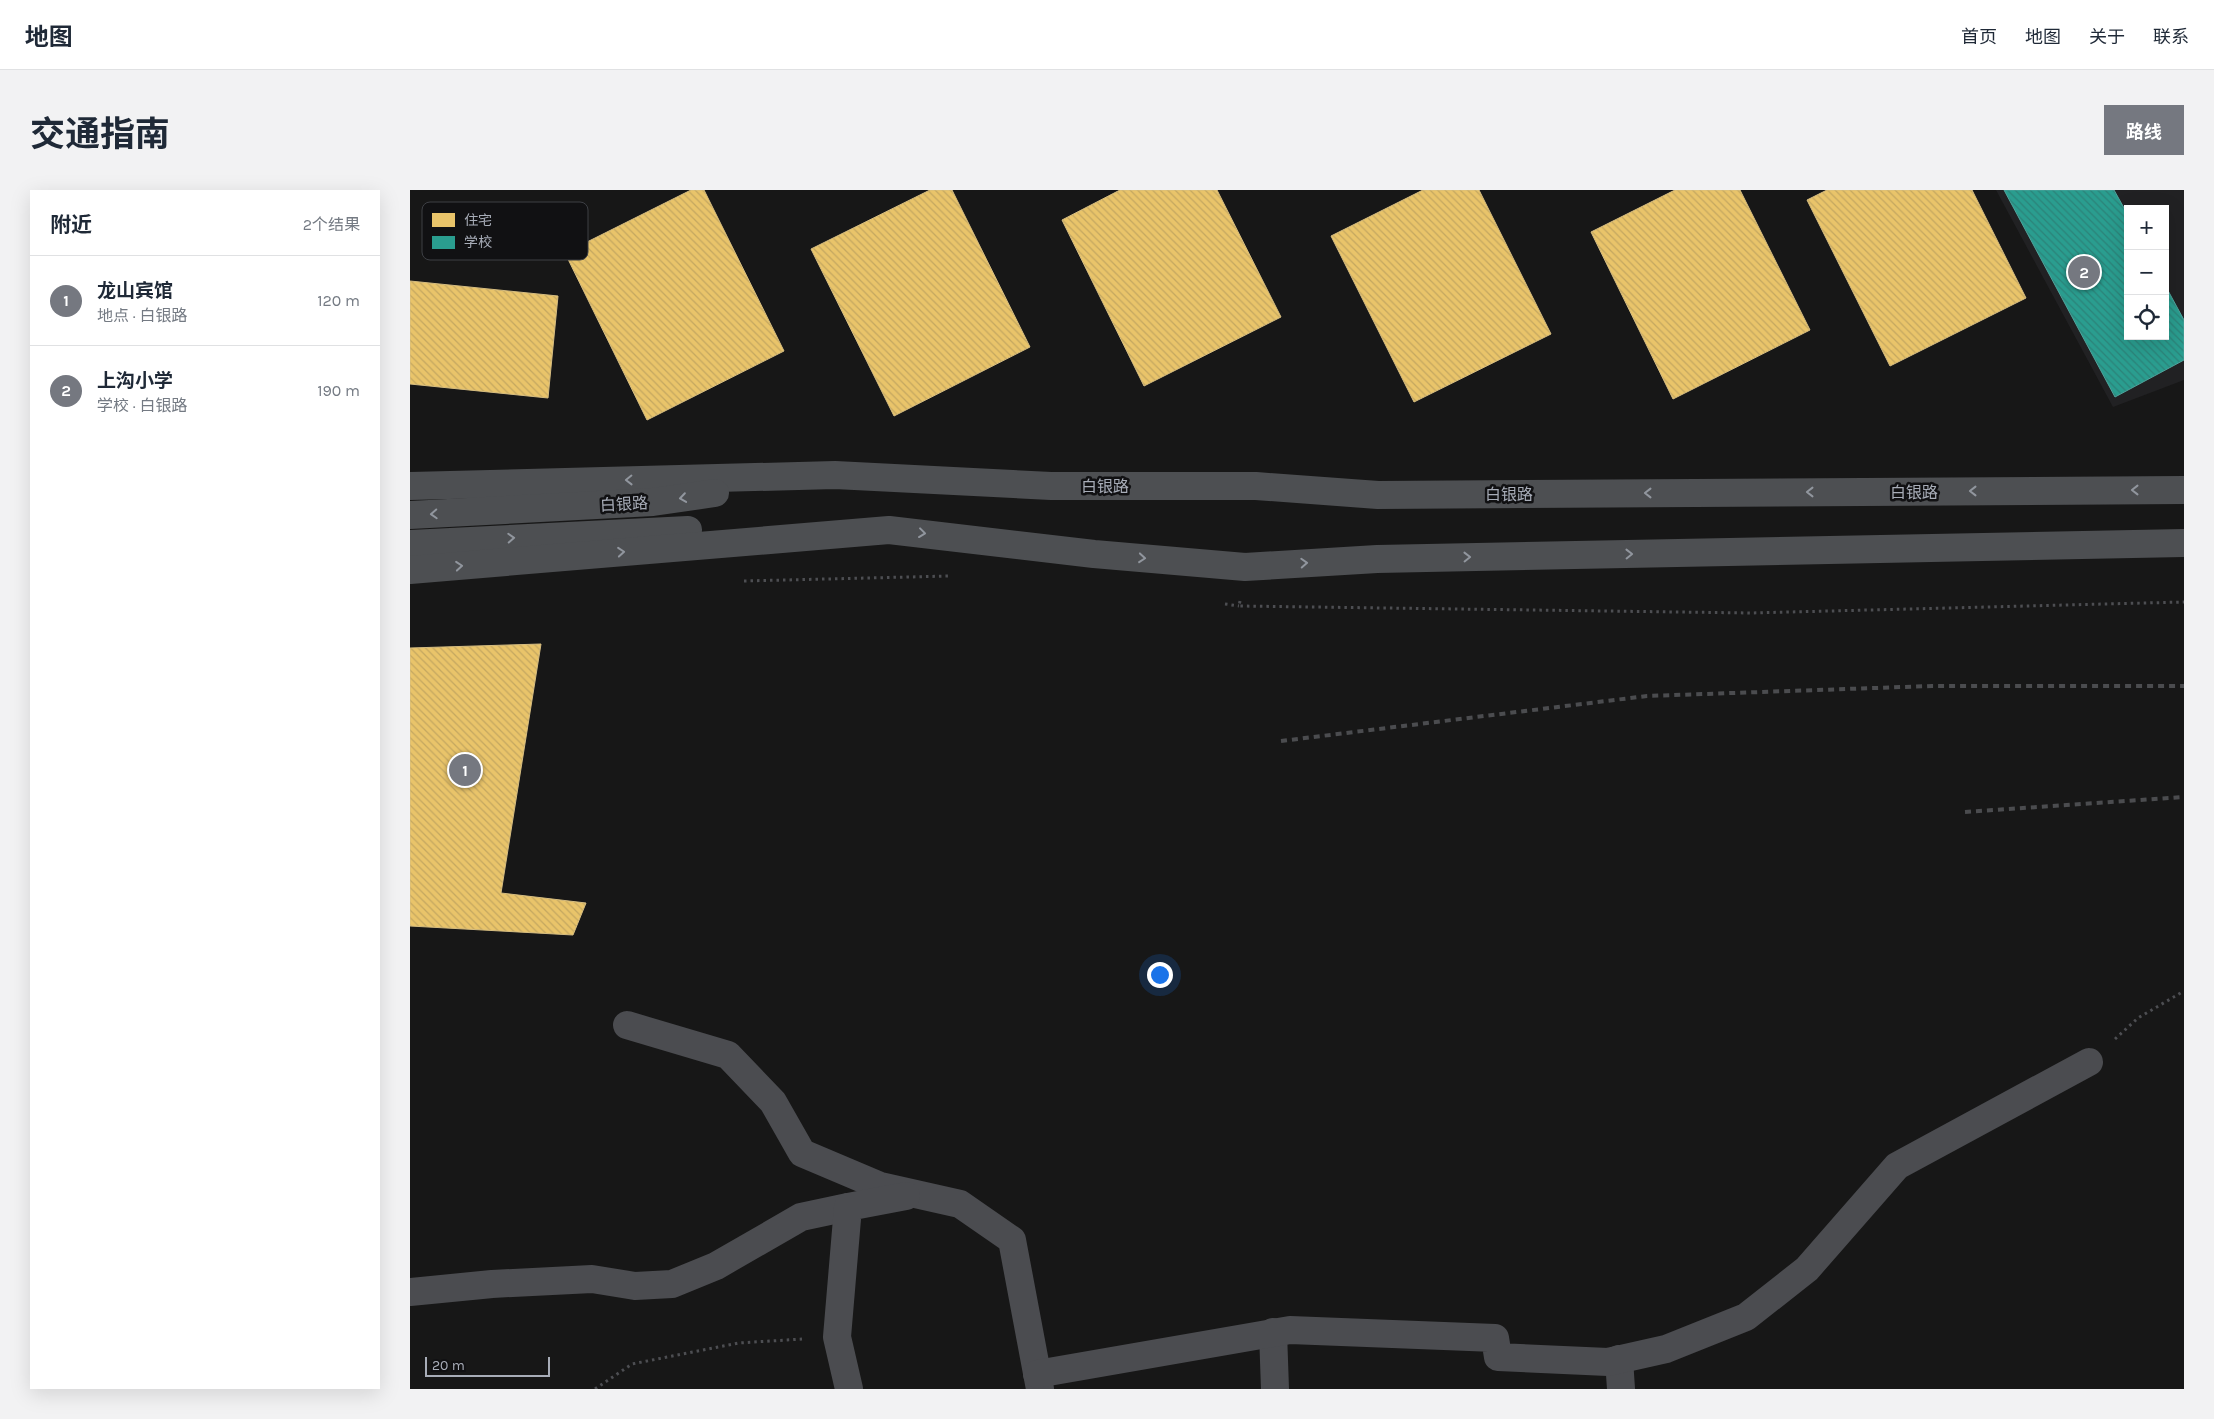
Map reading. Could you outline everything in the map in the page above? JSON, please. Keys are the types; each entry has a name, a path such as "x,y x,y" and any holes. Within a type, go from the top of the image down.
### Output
{"main road":[{"name":"白银路","path":"410,515 653,502 836,475"},
{"name":"白银路","path":"410,486 836,475 1050,486 1256,486 1378,495 2184,490"},
{"path":"410,544 658,530 889,530 1094,554 1245,567 1377,559 2184,542"},
{"path":"410,570 889,530"}],"street":[{"path":"627,1025 728,1055 773,1102 802,1153 880,1186 960,1204 1012,1240 1039,1382 1290,1330 1495,1338 1498,1357 1608,1362 1666,1349 1746,1317 1807,1269 1897,1166 2090,1062"},
{"path":"410,1292 492,1284 592,1279 636,1286 672,1284 716,1266 801,1217 915,1194"},
{"path":"848,1207 838,1337 849,1389"},
{"path":"1273,1332 1275,1389"},
{"path":"1619,1360 1621,1389"}],"path":[{"path":"1239,606 1245,567"},
{"path":"738,581 957,577"},
{"path":"1220,604 1239,606 1751,613 2184,602"},
{"path":"2090,1062 2138,1018 2184,991"},
{"path":"595,1389 632,1364 739,1343 838,1337"}],"shaded area":[{"path":"1996,190 2184,190 2184,380 2113,407"}],"building: 住宅":[{"path":"691,190 704,190 784,351 647,420 568,260 588,260 588,242"},
{"path":"930,190 952,190 1030,347 894,416 811,249"},
{"path":"1120,190 1217,190 1281,317 1144,386 1062,220"},
{"path":"1423,190 1479,190 1551,334 1414,402 1331,236"},
{"path":"1675,190 1740,190 1810,330 1673,399 1591,232"},
{"path":"1827,190 1972,190 2026,298 1890,366 1807,200"},
{"path":"410,281 558,296 548,398 410,384"},
{"path":"541,644 501,893 586,903 573,935 410,926 410,648"}],"building: 学校":[{"path":"2004,190 2114,190 2124,208 2124,340 2169,340 2169,292 2184,320 2184,360 2115,397"}],"railway":[{"path":"1281,741 1647,696 1932,686 2184,686"},
{"path":"1965,812 2184,797"}],"place":[{"name":"上沟小学","path":"2084,272"},
{"name":"龙山宾馆","path":"465,770"}]}
